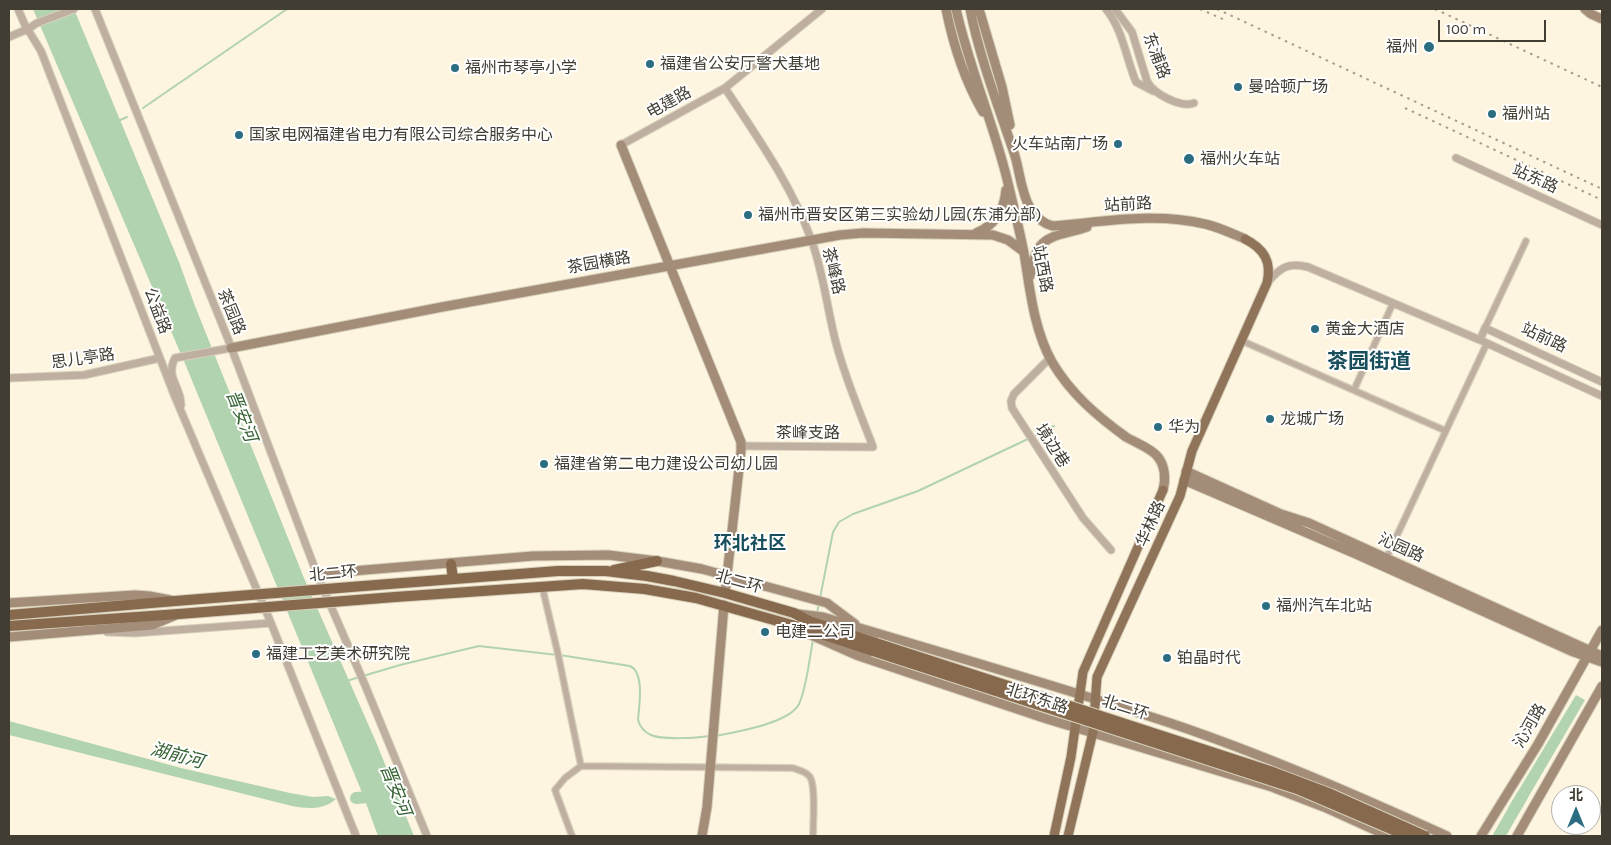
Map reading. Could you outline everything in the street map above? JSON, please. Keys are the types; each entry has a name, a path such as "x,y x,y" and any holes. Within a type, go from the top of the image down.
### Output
{"highway":[{"path":"606,572 657,561"},
{"path":"451,564 453,579"},
{"name":"北二环","path":"9,615 558,571 606,572 674,581 725,593 794,613 813,626 1297,789 1407,836"},
{"name":"北二环","path":"9,626 583,584 645,589 688,596 791,626 813,626"},
{"name":"北二环","path":"874,647 1270,771 1331,794 1425,836"}],"main road":[{"path":"946,9 956,48 973,95 992,127"},
{"name":"站西路","path":"956,9 1008,181 1041,336 1050,358 1072,392 1109,424 1159,458 1165,475 1163,490"},
{"path":"970,9 981,51 1016,159"},
{"path":"978,9 1002,87 1016,159"},
{"path":"1585,9 1602,19"},
{"path":"622,145 740,437 742,446 725,593"},
{"name":"站前路","path":"1016,159 1024,196 1035,214 1047,225 1144,218 1193,221 1218,228 1244,239"},
{"path":"976,234 992,225 998,218 1005,200 1008,181"},
{"path":"1029,282 1035,252 1047,238 1067,234 1101,222"},
{"name":"茶园横路","path":"231,348 442,306 812,240 863,234 976,234 1001,237 1015,244 1023,252"},
{"name":"华林路","path":"1068,836 1093,732 1097,677 1180,496 1192,451 1267,283 1269,268 1266,258 1259,248 1244,239"},
{"name":"沁园路","path":"1185,476 1384,562 1589,654 1602,656"},
{"name":"华林路","path":"1054,836 1076,727 1083,672 1163,490"},
{"path":"316,574 533,556 608,555 702,569 814,599 827,603 861,628"},
{"path":"11,603 135,595 175,601"},
{"path":"702,836 724,606"},
{"path":"9,637 152,625 179,614"},
{"path":"813,626 861,628 1080,694 1171,724 1291,768 1447,836"},
{"name":"北环东路","path":"813,626 856,655 1076,727 1287,792 1388,836"},
{"name":"沁河路","path":"1481,836 1538,744 1602,630"},
{"path":"1589,654 1602,662"},
{"path":"1517,836 1602,686"}],"street":[{"name":"公益路","path":"18,9 42,51 160,358 271,623 356,836"},
{"path":"9,36 74,9"},
{"name":"茶园路","path":"95,9 231,348 316,574 361,674 428,836"},
{"name":"电建路","path":"622,145 725,88 822,9"},
{"name":"东浦路","path":"1106,9 1114,20 1136,82 1143,87 1162,94"},
{"name":"东浦路","path":"1115,9 1132,32 1150,86 1162,94"},
{"name":"茶峰路","path":"725,88 782,175 812,240 836,341 848,381 873,447"},
{"path":"1162,94 1179,104 1187,105 1194,103"},
{"name":"站东路","path":"1456,158 1602,225"},
{"path":"1384,562 1446,430 1483,341 1485,328 1526,241"},
{"name":"站前路","path":"1267,283 1281,269 1291,265 1301,265 1314,269 1483,341 1602,396"},
{"path":"1354,390 1394,303"},
{"name":"站前路","path":"1485,328 1602,382"},
{"path":"1240,340 1446,430"},
{"path":"180,407 180,397 171,374 175,358 231,348"},
{"name":"思儿亭路","path":"9,378 84,376 160,358"},
{"name":"境边巷","path":"1050,358 1012,397 1012,408 1086,523 1111,550"},
{"name":"茶峰支路","path":"742,446 873,447"},
{"path":"542,586 581,766"},
{"path":"92,631 135,633 271,623"},
{"path":"572,836 555,790 565,778 581,766 792,768 806,773 811,778 814,797 814,836"}],"water":[{"name":"晋安河","path":"33,9 74,9 179,262 304,578 376,742 414,836 378,836 363,795 186,366"},
{"path":"1576,695 1585,700 1519,813 1508,808"},
{"path":"9,721 181,768 290,793 313,797 328,796 336,799 331,803 316,808 292,806 9,735"}],"waterway":[{"path":"143,108 287,9"},
{"path":"118,121 127,117"},
{"path":"1034,436 1054,426"},
{"path":"820,598 833,532 839,522 853,514 918,491 1030,438"},
{"path":"817,613 819,603"},
{"path":"715,736 761,726 794,711 799,704 804,690 813,640"},
{"path":"363,676 479,646 566,656 630,666 638,675 640,690 638,720 644,731 663,738 710,736"},
{"path":"347,681 359,677"},
{"name":"湖前河","path":"356,798 379,796"},
{"path":"1499,836 1522,796"}],"railway":[{"path":"1200,9 1225,20"},
{"path":"1217,9 1602,189"},
{"path":"1435,9 1602,87"},
{"path":"1405,108 1602,200"}],"place":[{"name":"福州","path":"1429,47"},
{"name":"福建省公安厅警犬基地","path":"650,64"},
{"name":"福州市琴亭小学","path":"455,68"},
{"name":"曼哈顿广场","path":"1238,87"},
{"name":"福州站","path":"1492,114"},
{"name":"国家电网福建省电力有限公司综合服务中心","path":"239,135"},
{"name":"火车站南广场","path":"1118,144"},
{"name":"福州火车站","path":"1189,159"},
{"name":"福州市晋安区第三实验幼儿园(东浦分部)","path":"748,215"},
{"name":"黄金大酒店","path":"1315,329"},
{"name":"龙城广场","path":"1270,419"},
{"name":"华为","path":"1158,427"},
{"name":"福建省第二电力建设公司幼儿园","path":"544,464"},
{"name":"福州汽车北站","path":"1266,606"},
{"name":"电建二公司","path":"765,632"},
{"name":"福建工艺美术研究院","path":"256,654"},
{"name":"铂晶时代","path":"1167,658"}],"district":[{"name":"茶园街道","path":"1369,362"},
{"name":"环北社区","path":"750,544"}]}
